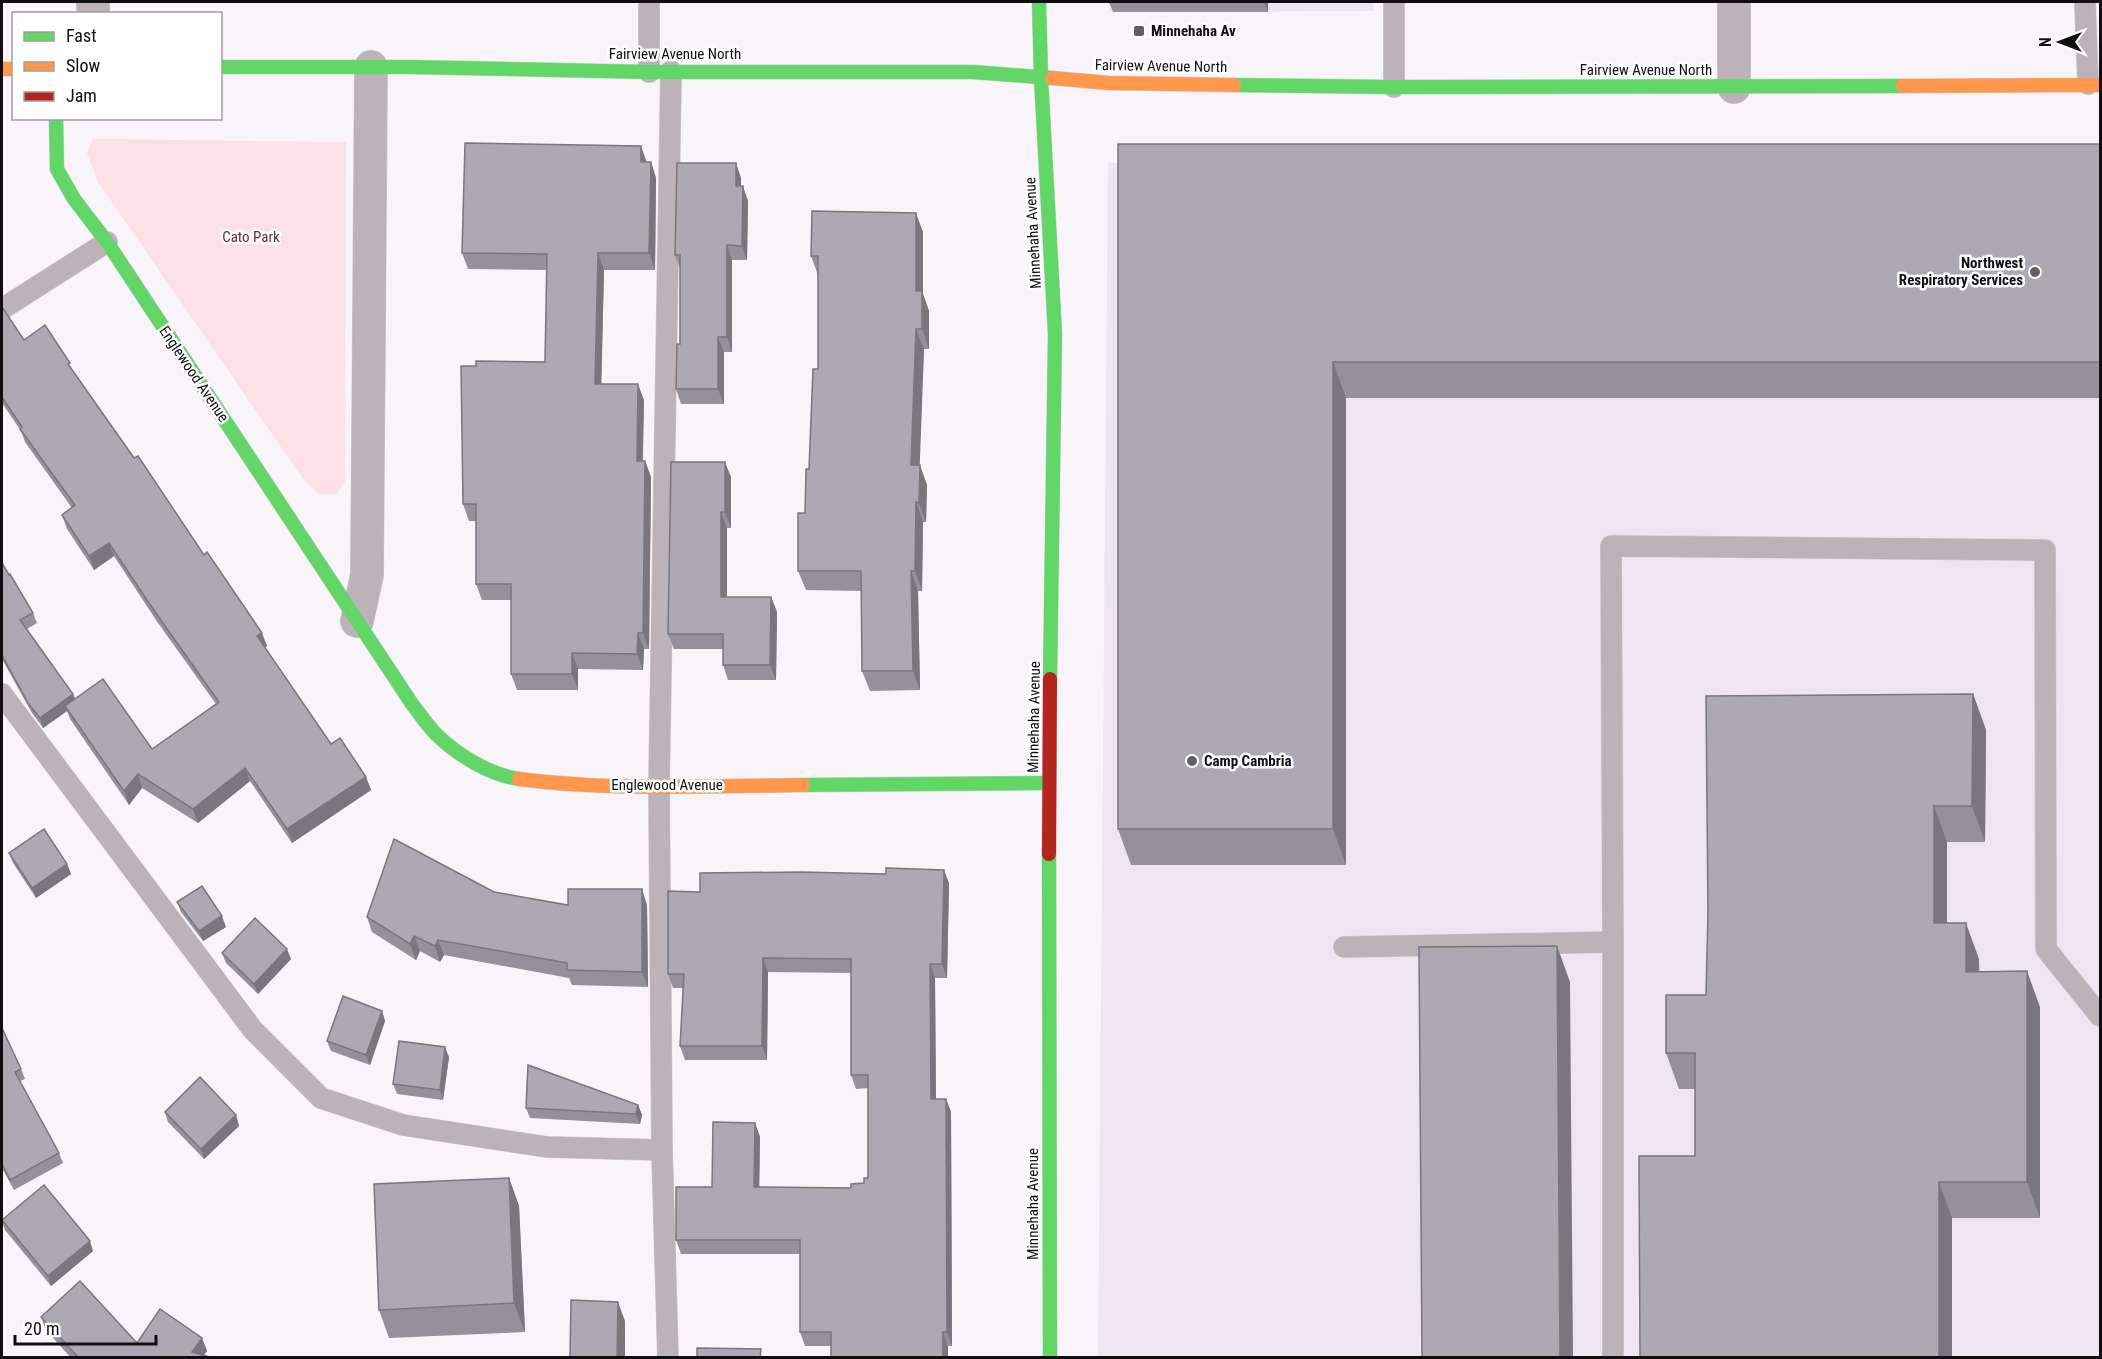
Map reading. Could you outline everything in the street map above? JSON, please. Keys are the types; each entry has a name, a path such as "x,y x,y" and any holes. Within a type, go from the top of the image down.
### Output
{"street":[{"name":"Minnehaha Avenue","path":"1039,2 1055,334 1049,783 1050,1358"},
{"path":"1734,2 1734,87"},
{"name":"Fairview Avenue North","path":"222,67 650,72 973,72 1109,83 1394,87 2094,84"},
{"path":"357,621 367,574 371,67"},
{"name":"Englewood Avenue","path":"56,120 57,169 74,199 107,242 412,704 437,735 474,764 507,777 561,784 659,786 1049,783"}],"lane":[{"path":"649,2 650,72"},
{"path":"1394,2 1394,87"},
{"path":"2085,2 2094,84"},
{"path":"668,1358 662,1150 659,786 671,71"},
{"path":"2,309 107,242"},
{"path":"1613,1358 1611,546 2045,550 2046,949 2100,1016"},
{"path":"2,694 254,1030 321,1098 403,1125 547,1147 662,1150"},
{"path":"1344,946 1613,942"}],"shaded area":[{"path":"1110,2 1373,2 1373,11 1109,12"},
{"path":"2100,161 2100,1357 1098,1358 1108,163"}],"green space":[{"name":"Cato Park","path":"93,139 346,142 345,482 336,494 318,494 303,479 98,182 87,153"}],"building":[{"path":"465,143 641,146 641,162 651,162 649,253 598,253 595,384 638,384 637,461 645,461 643,633 638,633 637,654 572,653 572,674 511,674 511,584 476,584 476,504 463,504 461,366 476,366 476,361 545,362 547,254 462,253"},
{"path":"1118,144 2100,144 2100,362 1333,362 1333,829 1118,829"},
{"path":"677,163 736,163 736,186 743,186 742,246 727,245 727,337 718,337 718,389 676,389 677,344 680,344 680,255 675,255"},
{"path":"812,211 916,213 916,291 922,291 922,329 916,329 911,465 920,465 919,503 916,502 915,571 911,571 913,671 862,671 861,571 798,571 798,513 805,513 813,369 818,369 818,256 811,256"},
{"path":"2,307 24,340 45,325 70,363 68,364 134,458 138,456 204,555 207,552 262,633 257,636 331,744 340,738 366,777 287,829 245,768 193,809 138,774 124,791 65,706 103,679 152,749 219,702 109,543 89,556 62,515 75,505 20,429 22,427 2,397"},
{"path":"671,462 725,462 725,512 721,512 721,597 771,597 770,665 723,665 723,634 668,634"},
{"path":"2,563 33,613 20,620 73,694 40,718 28,703 2,655"},
{"path":"1973,694 1972,806 1934,806 1934,923 1966,923 1966,972 2027,971 2027,1182 1939,1182 1939,1358 1640,1358 1639,1156 1695,1156 1695,1053 1666,1053 1666,995 1706,995 1708,913 1706,696"},
{"path":"44,829 67,864 32,888 9,853"},
{"path":"394,839 494,892 568,905 568,889 642,889 642,972 567,970 567,963 438,940 435,946 414,936 410,944 367,917"},
{"path":"886,868 944,870 942,964 930,964 931,1099 946,1099 947,1332 943,1332 943,1358 831,1358 831,1332 800,1332 800,1240 676,1240 676,1187 712,1187 713,1122 755,1123 754,1187 851,1188 851,1184 864,1183 864,1178 868,1178 868,1075 851,1075 851,959 763,958 762,1046 680,1046 684,974 668,974 668,891 700,892 700,873 886,874"},
{"path":"202,886 222,916 199,931 177,902"},
{"path":"255,918 287,949 254,984 222,953"},
{"path":"1557,946 1560,1358 1422,1358 1419,947"},
{"path":"343,996 382,1011 366,1055 327,1041"},
{"path":"2,1028 21,1069 15,1072 59,1153 10,1180 2,1164"},
{"path":"399,1041 445,1047 440,1090 393,1084"},
{"path":"528,1065 638,1105 636,1114 526,1108"},
{"path":"200,1077 236,1115 201,1149 165,1112"},
{"path":"509,1178 514,1303 379,1310 374,1184"},
{"path":"44,1185 90,1241 48,1276 2,1220"},
{"path":"80,1281 137,1343 160,1309 202,1338 192,1352 213,1358 79,1358 41,1317"},
{"path":"571,1300 618,1302 617,1358 570,1358"},
{"path":"697,1348 761,1349 760,1358 697,1358"}],"traffic: fast":[{"path":"1039,2 1055,334 1050,679"},
{"path":"222,67 409,67 649,72 973,72 1052,78"},
{"path":"1234,85 1903,86"},
{"path":"56,120 57,169 74,199 107,242 412,704 436,734 454,749 486,769 519,779"},
{"path":"803,785 1049,783"},
{"path":"1049,854 1050,1358"}],"traffic: slow":[{"path":"2,69 12,69"},
{"path":"1052,78 1109,83 1234,85"},
{"path":"1903,86 2100,85"},
{"path":"519,779 625,786 803,785"}],"traffic: jam":[{"path":"1049,854 1050,679"}],"place":[{"name":"Minnehaha Av","path":"1139,31"},
{"name":"Northwest Respiratory Services","path":"2035,272"},
{"name":"Camp Cambria","path":"1192,761"}]}
